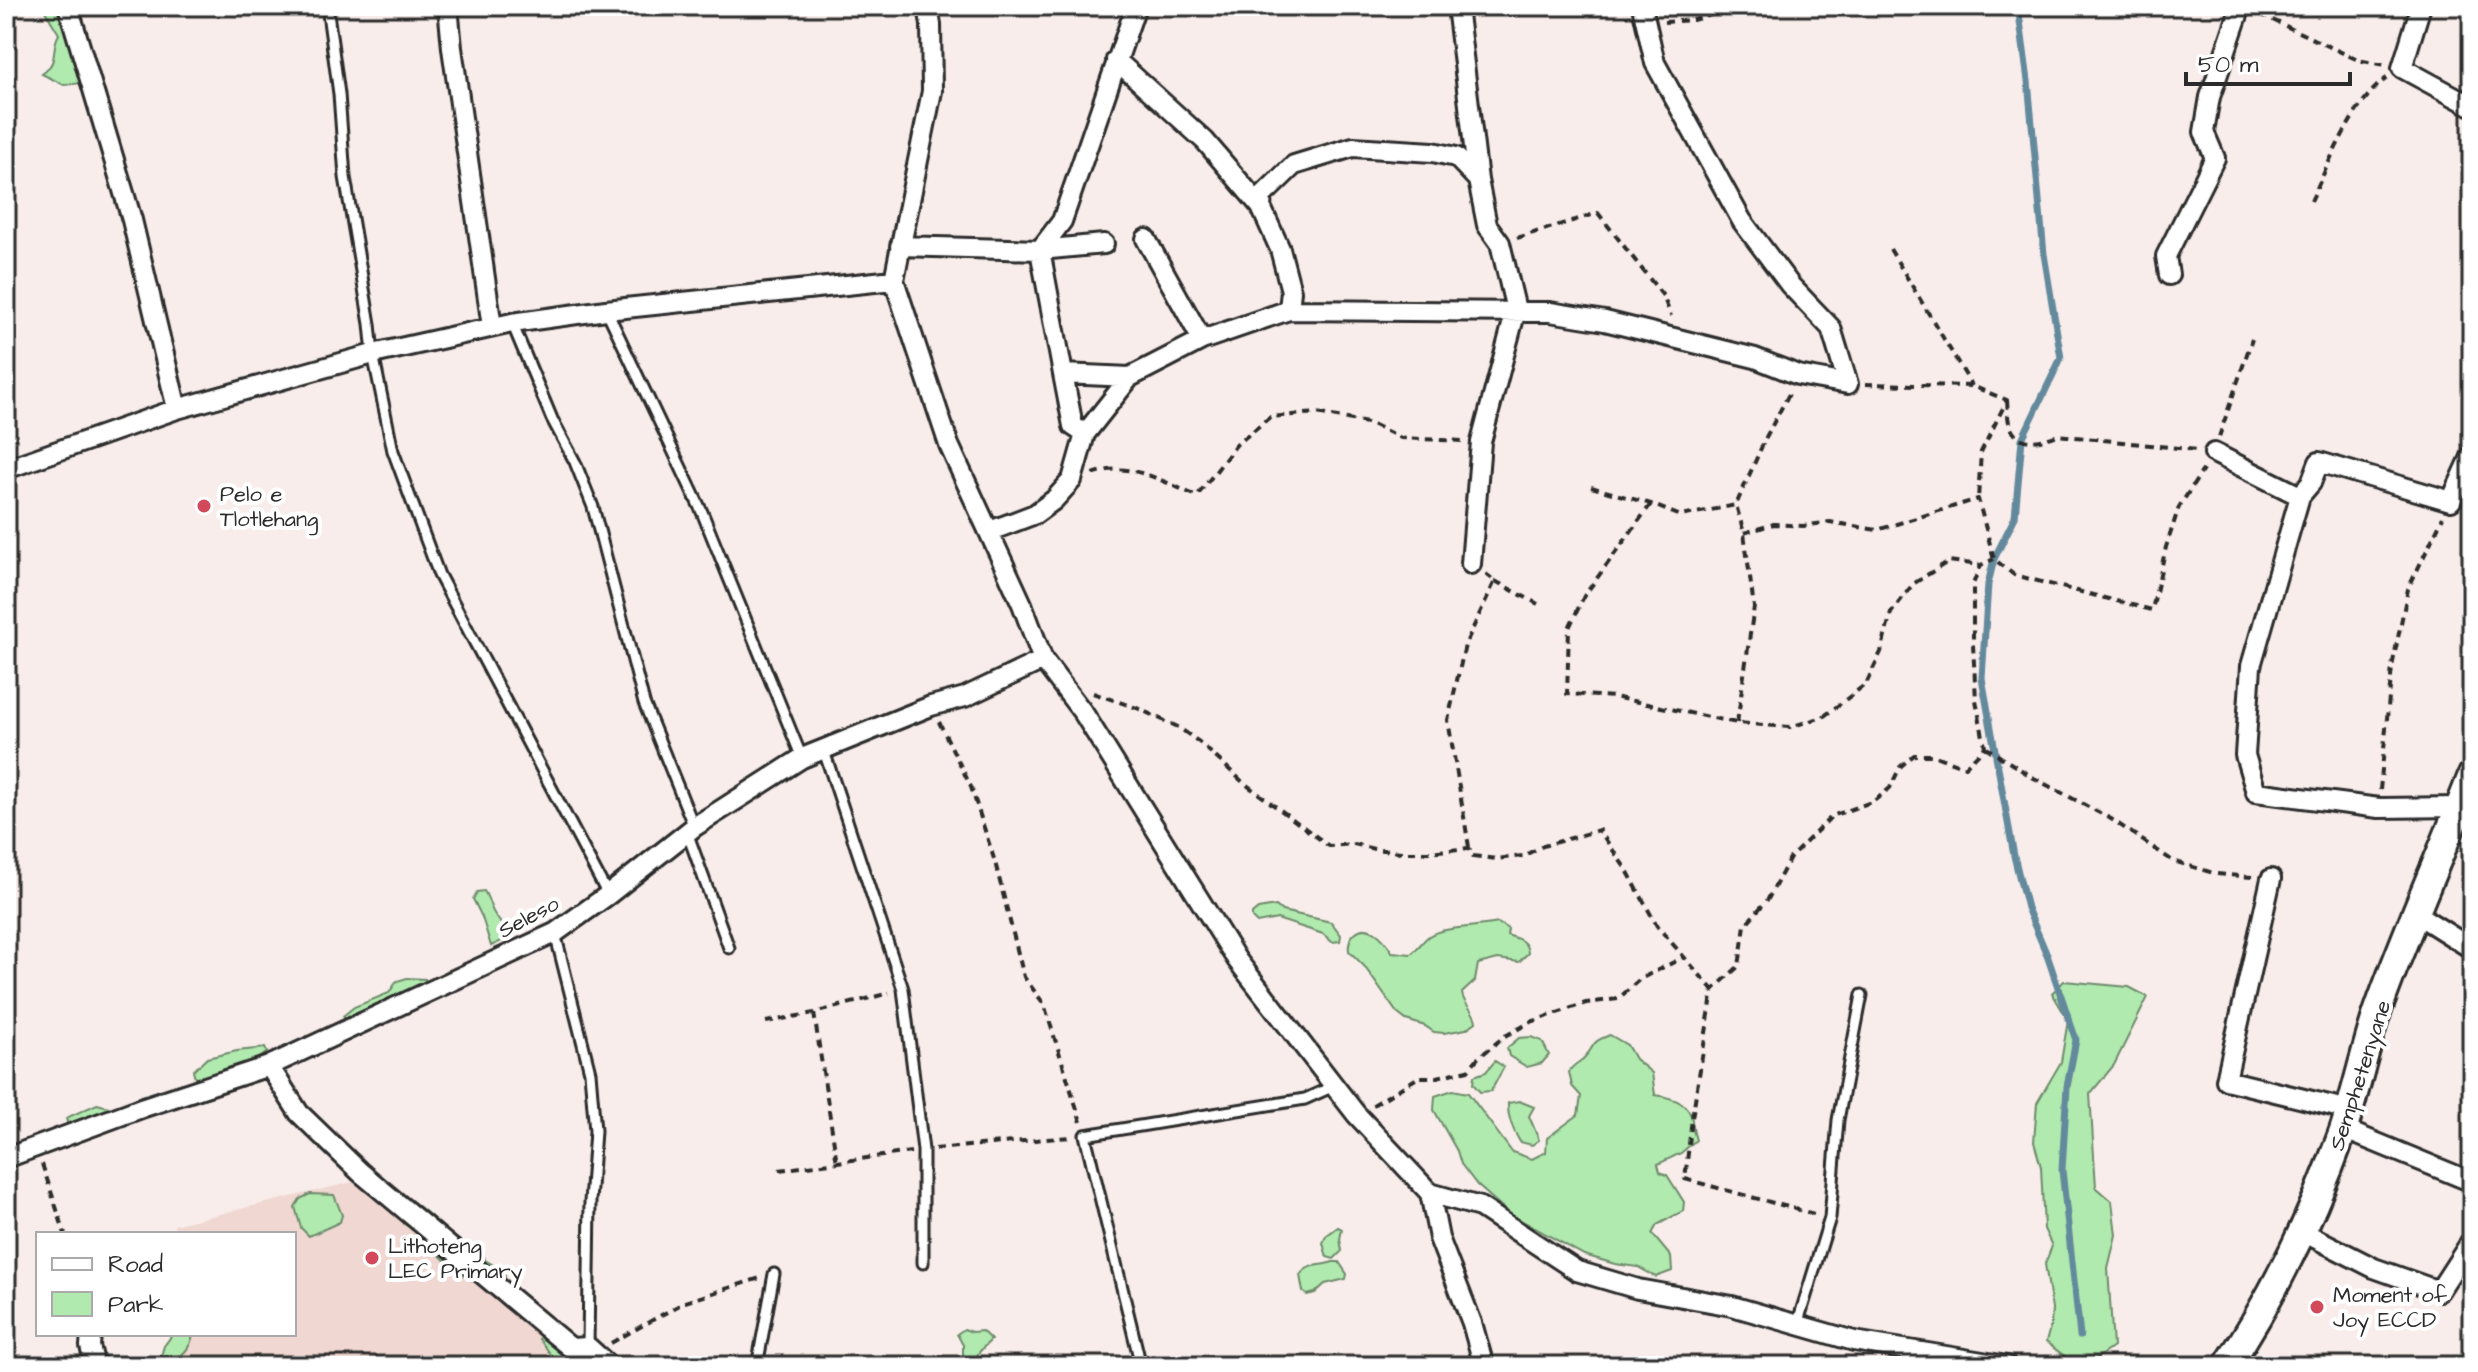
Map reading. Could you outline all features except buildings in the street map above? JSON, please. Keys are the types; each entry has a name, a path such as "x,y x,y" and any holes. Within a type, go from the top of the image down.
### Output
{"main road":[{"name":"Semphetenyane","path":"2227,1366 2274,1292 2303,1232 2346,1120 2376,1016 2472,775"}],"street":[{"path":"68,6 132,220 177,409"},
{"path":"448,6 492,327"},
{"path":"928,6 932,91 894,280 949,445 1022,604 1043,660 1084,714 1237,960 1356,1114 1430,1193 1480,1207 1577,1271 1638,1289 1732,1306 1854,1341 2007,1366"},
{"path":"1085,434 1073,426 1040,250 1062,221 1136,6"},
{"path":"1457,6 1478,180 1487,225 1500,243 1516,310 1481,442 1471,564"},
{"path":"2421,6 2402,68 2472,106"},
{"path":"2169,275 2166,256 2215,158 2204,132 2210,97 2249,9"},
{"path":"990,531 1035,514 1054,500 1072,480 1085,434 1130,377 1202,340 1289,310 1550,312 1605,321 1755,358 1798,375 1848,384 1831,328 1790,285 1742,221 1655,63 1644,14"},
{"path":"1116,60 1205,141 1261,207 1284,263 1291,291 1289,310"},
{"path":"1261,207 1262,196 1294,165 1353,147 1433,152 1456,157 1478,180"},
{"path":"1146,239 1202,340"},
{"path":"900,246 1040,250 1104,244"},
{"path":"6,469 177,409 373,354 492,327 606,310 894,280"},
{"path":"1063,374 1130,377"},
{"path":"2214,453 2300,496"},
{"path":"2459,807 2379,808 2256,792 2245,755 2251,666 2300,496 2311,483 2319,462 2451,501 2472,455"},
{"name":"Seleso","path":"6,1158 144,1107 269,1066 555,933 690,829 802,758 931,706 965,697 1043,660"},
{"path":"2271,879 2226,1080 2346,1120 2472,1182"},
{"path":"2415,913 2472,949"},
{"path":"269,1066 299,1113 360,1172 571,1348 595,1358"},
{"path":"1430,1193 1439,1238 1472,1323 1484,1366"},
{"path":"2303,1232 2374,1268 2439,1291 2472,1240"},
{"path":"91,1336 95,1366"}],"lane":[{"path":"327,6 339,94 345,177 373,354 393,451 439,575 608,895"},
{"path":"606,310 702,512 802,758"},
{"path":"512,323 593,507 644,703 729,948"},
{"path":"823,748 903,989 923,1150 923,1263"},
{"path":"555,933 590,1072 595,1131 590,1202 595,1358"},
{"path":"1797,1325 1830,1218 1838,1120 1862,995"},
{"path":"1141,1366 1085,1135 1305,1099 1334,1086"},
{"path":"757,1366 774,1274"}],"path":[{"path":"1644,14 1693,20 1743,6"},
{"path":"2249,9 2358,60 2402,68"},
{"path":"2311,201 2344,134 2373,87 2402,68"},
{"path":"1500,243 1598,213 1663,296 1680,341"},
{"path":"1890,249 1972,386"},
{"path":"2007,400 1981,452 1978,499 1994,559 2014,575 2152,610 2166,547 2179,507 2214,453 2252,339"},
{"path":"1737,723 1754,607 1744,533 1736,505 1798,375"},
{"path":"1848,384 1972,386 2007,400"},
{"path":"2007,400 2011,429 2022,439 2037,442 2057,435 2214,453"},
{"path":"1072,480 1108,468 1126,469 1197,496 1236,445 1270,417 1317,413 1372,424 1401,438 1481,442"},
{"path":"1591,487 1681,516 1736,505"},
{"path":"1744,533 1774,524 1803,526 1830,522 1877,530 1978,499"},
{"path":"2379,808 2392,667 2408,589 2451,501"},
{"path":"1651,504 1584,596 1569,628 1567,694 1614,697 1737,723 1790,727 1823,717 1866,684 1881,652 1891,613 1913,584 1949,561 1981,565 1994,559"},
{"path":"1471,564 1538,604"},
{"path":"1981,565 1973,584 1973,645 1976,700 1985,747 2034,778 2111,819 2173,861 2217,874 2271,879"},
{"path":"1495,581 1465,645 1448,720 1469,848 1473,856 1496,859 1523,856 1543,846 1599,830 1628,872 1657,926 1713,990"},
{"path":"1071,697 1088,692 1137,708 1178,727 1244,783 1329,846 1354,844 1401,852 1469,848"},
{"path":"779,1170 923,1150 1085,1135 1044,1004 1024,977 995,862 971,787 931,706"},
{"path":"1830,1218 1685,1179 1713,990 1739,966 1745,925 1768,899 1790,858 1832,816 1874,801 1890,788 1900,767 1914,755 1932,755 1965,767 1985,747"},
{"path":"1356,1114 1419,1077 1437,1077 1468,1070 1505,1036 1531,1022 1586,1003 1618,999 1640,979 1684,957"},
{"path":"766,1022 814,1013 903,989"},
{"path":"814,1013 837,1163"},
{"path":"37,1147 64,1232"},
{"path":"595,1358 610,1344 685,1302 774,1274"}],"shaded area":[{"name":"Lithoteng LEC Primary","path":"361,1180 574,1366 178,1366 177,1336 296,1336 296,1232 174,1232 174,1225"}],"green space":[{"path":"42,6 62,6 83,83 64,85 42,74 53,60 59,34"},
{"path":"484,891 508,938 491,946 473,899 477,892"},
{"path":"1276,906 1282,911 1331,922 1341,935 1340,941 1332,942 1323,934 1277,919 1257,923 1252,918 1258,909"},
{"path":"1498,923 1508,929 1507,935 1524,943 1528,953 1519,962 1498,959 1478,964 1475,981 1462,993 1476,1022 1466,1029 1434,1032 1406,1020 1397,1013 1364,966 1349,951 1352,936 1364,929 1379,936 1392,952 1411,954 1435,933"},
{"path":"425,979 426,984 346,1021 343,1016 354,1007 389,993 397,981"},
{"path":"2064,981 2129,987 2148,997 2114,1065 2090,1094 2096,1187 2112,1201 2116,1235 2108,1268 2113,1347 2085,1363 2072,1361 2046,1342 2052,1309 2045,1264 2052,1246 2044,1229 2041,1167 2034,1142 2037,1103 2061,1062 2068,1020 2052,993"},
{"path":"1610,1035 1627,1045 1635,1059 1652,1073 1655,1095 1673,1099 1687,1109 1696,1140 1681,1153 1658,1164 1660,1172 1667,1175 1684,1202 1683,1211 1657,1225 1652,1234 1671,1257 1672,1271 1656,1277 1638,1267 1584,1255 1510,1214 1477,1185 1461,1164 1434,1110 1435,1096 1453,1090 1468,1093 1512,1152 1532,1159 1546,1152 1547,1138 1578,1115 1581,1096 1572,1086 1569,1072 1596,1042"},
{"path":"1531,1037 1542,1041 1549,1055 1542,1063 1527,1067 1509,1056 1507,1048 1519,1038"},
{"path":"265,1048 267,1052 253,1062 196,1082 193,1071 207,1058"},
{"path":"1495,1061 1504,1067 1491,1091 1480,1092 1473,1084 1474,1076 1486,1072"},
{"path":"1519,1101 1534,1107 1529,1116 1539,1140 1532,1145 1520,1142 1510,1118 1508,1103"},
{"path":"97,1104 109,1107 108,1114 68,1127 66,1118"},
{"path":"310,1194 334,1195 342,1215 340,1222 309,1236 301,1228 295,1207 300,1199"},
{"path":"409,1199 463,1243 483,1251 485,1260 502,1270 505,1276 501,1283 478,1282 465,1276 404,1224 401,1207"},
{"path":"1338,1227 1342,1229 1342,1251 1334,1259 1327,1257 1323,1243 1326,1236"},
{"path":"1339,1262 1347,1274 1346,1279 1325,1284 1315,1293 1307,1295 1303,1292 1300,1275 1304,1271 1311,1266"},
{"path":"964,1329 982,1331 991,1340 978,1355 974,1366 963,1366 963,1345 957,1334"},
{"path":"541,1332 578,1354 580,1363 560,1366 539,1339"},
{"path":"172,1336 192,1336 184,1352 167,1365 160,1359"}],"waterway":[{"path":"2018,6 2044,254 2061,358 2022,439 2015,517 1994,559 1988,584 1982,678 2014,856 2027,908 2076,1040 2067,1087 2062,1170 2080,1336"}],"place":[{"name":"Pelo e Tlotlehang","path":"204,506"},
{"name":"Lithoteng LEC Primary","path":"372,1258"},
{"name":"Moment of Joy ECCD","path":"2317,1307"}]}
